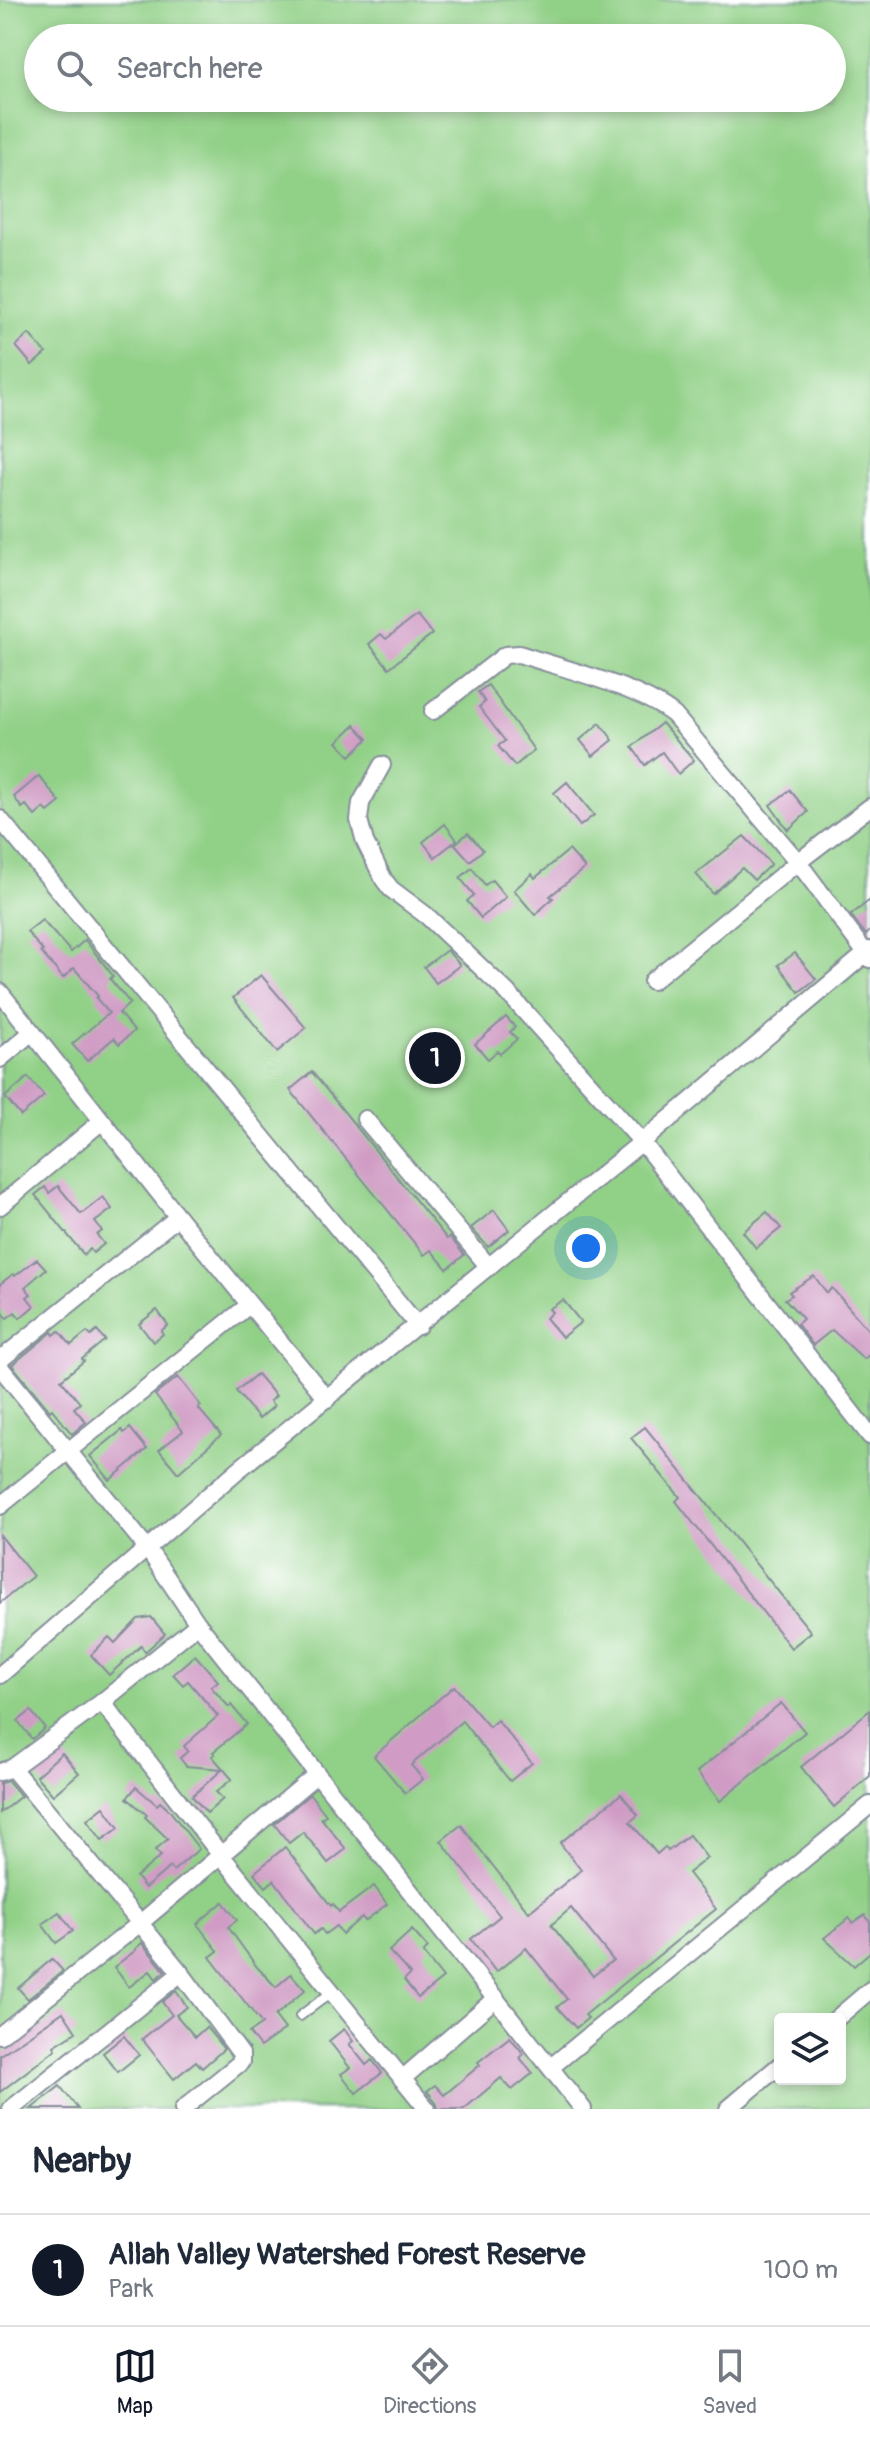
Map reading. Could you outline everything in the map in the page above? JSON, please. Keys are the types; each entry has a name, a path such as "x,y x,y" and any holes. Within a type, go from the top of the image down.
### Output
{"street":[{"path":"0,1675 238,1470 418,1326 869,954 798,862 674,715 663,707 638,694 511,653 433,711"},
{"path":"382,765 361,803 359,820 365,842 384,880 436,924 507,992 642,1142 870,1436"},
{"path":"652,981 870,807"},
{"path":"0,819 418,1326"},
{"path":"0,992 327,1399"},
{"path":"0,1059 32,1032"},
{"path":"365,1119 489,1267"},
{"path":"0,1206 102,1121"},
{"path":"0,1360 178,1217"},
{"path":"0,1506 249,1305"},
{"path":"0,1367 147,1548 198,1624 583,2109"},
{"path":"183,2109 241,2062 241,2054 181,1973 6,1770 102,1702 198,1624"},
{"path":"102,1702 220,1854 427,2109"},
{"path":"0,2035 139,1924 317,1774"},
{"path":"551,2067 870,1805"},
{"path":"11,2109 181,1973"},
{"path":"843,2013 870,1990"},
{"path":"402,2079 496,1998"},
{"path":"728,2109 774,2070"},
{"path":"0,2104 4,2109"}],"lane":[{"path":"300,2016 332,1992"}],"green space":[{"path":"0,0 870,0 870,2109 0,2109"}],"building":[{"path":"29,334 46,353 32,365 16,346"},
{"path":"417,615 432,634 389,668 369,644 381,634 386,639"},
{"path":"488,685 534,750 515,766 498,746 505,741 479,707 485,702 478,692"},
{"path":"600,723 613,740 593,756 580,740"},
{"path":"662,723 694,760 678,774 662,752 645,765 632,747"},
{"path":"355,725 368,739 350,756 337,742"},
{"path":"39,776 60,802 48,812 44,808 35,816 26,805 22,808 14,797"},
{"path":"567,782 594,815 580,826 554,793"},
{"path":"790,790 808,812 788,830 770,805"},
{"path":"445,824 457,840 435,857 423,842"},
{"path":"468,833 483,850 470,861 455,844"},
{"path":"744,836 771,864 754,880 742,868 713,894 696,874"},
{"path":"569,850 585,868 550,896 553,898 535,915 514,890 532,874 535,878"},
{"path":"472,868 485,885 492,880 506,897 481,918 467,901 474,895 460,878"},
{"path":"870,900 870,931 866,935 851,915"},
{"path":"42,920 71,952 85,940 130,1003 119,1013 134,1031 119,1044 114,1038 87,1061 72,1044 109,1013 74,968 63,978 41,952 27,932"},
{"path":"447,950 460,965 436,983 424,967"},
{"path":"795,953 816,979 799,992 778,965"},
{"path":"261,975 306,1028 277,1052 233,998"},
{"path":"506,1017 515,1027 510,1032 517,1039 500,1054 497,1051 488,1059 475,1044"},
{"path":"312,1072 447,1239 450,1237 464,1255 447,1269 431,1250 424,1255 290,1090"},
{"path":"28,1077 44,1096 21,1116 5,1097"},
{"path":"58,1186 81,1214 103,1197 112,1209 95,1222 102,1231 97,1235 104,1244 93,1253 90,1249 84,1255 35,1195 45,1187 49,1193"},
{"path":"494,1210 509,1230 488,1247 471,1228"},
{"path":"767,1212 781,1228 756,1248 743,1232"},
{"path":"37,1259 46,1269 25,1287 31,1294 27,1297 34,1306 20,1318 15,1312 7,1318 0,1309 0,1284"},
{"path":"814,1276 827,1293 832,1288 870,1332 870,1354 864,1359 832,1330 813,1345 797,1324 803,1319 785,1299 792,1295 789,1292"},
{"path":"563,1300 581,1322 562,1337 546,1318 552,1312 549,1309"},
{"path":"157,1310 168,1325 153,1342 139,1324"},
{"path":"59,1331 71,1345 87,1332 91,1336 97,1331 105,1340 61,1380 80,1403 74,1408 86,1422 72,1434 12,1365 52,1332 54,1335"},
{"path":"257,1374 276,1396 270,1401 274,1406 259,1419 236,1391"},
{"path":"178,1377 221,1435 178,1473 159,1450 183,1431 155,1395"},
{"path":"645,1427 811,1632 791,1648 676,1501 680,1497 631,1438"},
{"path":"130,1428 147,1449 110,1480 90,1456 122,1430 124,1433"},
{"path":"0,1535 33,1576 0,1603"},
{"path":"151,1617 165,1634 145,1652 141,1646 109,1675 91,1655 109,1637 115,1643 138,1619"},
{"path":"195,1655 218,1681 211,1687 247,1724 213,1752 215,1754 212,1756 232,1779 216,1792 223,1799 207,1813 192,1796 223,1769 186,1766 180,1758 188,1751 184,1746 218,1716 188,1681 183,1685 173,1674"},
{"path":"454,1686 489,1727 497,1720 532,1763 510,1781 462,1721 411,1765 423,1779 405,1793 374,1756"},
{"path":"781,1703 805,1732 720,1801 697,1772"},
{"path":"870,1710 870,1776 834,1807 801,1767"},
{"path":"31,1711 45,1728 32,1739 18,1721"},
{"path":"62,1753 79,1773 53,1795 36,1776"},
{"path":"8,1781 21,1796 0,1813 0,1783"},
{"path":"136,1787 157,1805 160,1802 170,1811 199,1849 173,1871 170,1867 145,1888 136,1877 161,1856 155,1850 168,1839 127,1798"},
{"path":"310,1794 326,1815 321,1818 346,1849 328,1863 303,1832 289,1843 274,1824"},
{"path":"621,1794 638,1815 630,1822 657,1854 665,1847 668,1851 689,1835 707,1858 688,1873 716,1909 585,2015 588,2018 576,2028 557,2007 567,1999 526,1948 496,1972 471,1939 500,1916 441,1841 461,1825 529,1912 581,1870 560,1843","holes":["571,1908 613,1960 593,1976 551,1925"]},
{"path":"104,1807 119,1828 102,1840 87,1820"},
{"path":"285,1847 339,1912 374,1886 387,1904 365,1921 362,1917 342,1934 336,1926 325,1934 321,1929 314,1934 274,1880 266,1887 254,1873"},
{"path":"223,1902 237,1920 228,1927 257,1967 276,1987 291,1974 305,1990 275,2016 285,2029 260,2047 249,2033 262,2024 210,1957 218,1951 197,1924"},
{"path":"59,1912 73,1931 56,1943 42,1924"},
{"path":"865,1915 870,1922 870,1952 854,1966 824,1938 849,1918 853,1923"},
{"path":"412,1930 428,1948 423,1953 443,1978 418,1998 404,1980 410,1974 389,1951"},
{"path":"142,1943 165,1971 156,1979 150,1971 129,1987 114,1967"},
{"path":"52,1959 63,1971 28,1999 18,1988"},
{"path":"176,1991 187,2007 176,2015 195,2037 206,2027 224,2049 202,2068 196,2061 174,2079 142,2039 172,2015 162,2002"},
{"path":"63,2012 76,2032 54,2046 56,2049 0,2092 0,2055"},
{"path":"344,2029 353,2041 349,2044 366,2065 372,2060 382,2073 356,2093 341,2074 350,2068 329,2041"},
{"path":"124,2036 139,2055 118,2072 103,2053"},
{"path":"510,2037 524,2054 520,2058 533,2073 512,2090 501,2078 464,2109 438,2109 427,2091 435,2085 444,2095"},
{"path":"60,2086 78,2109 31,2109"}],"place":[{"name":"Allah Valley Watershed Forest Reserve","path":"435,1058"}]}
